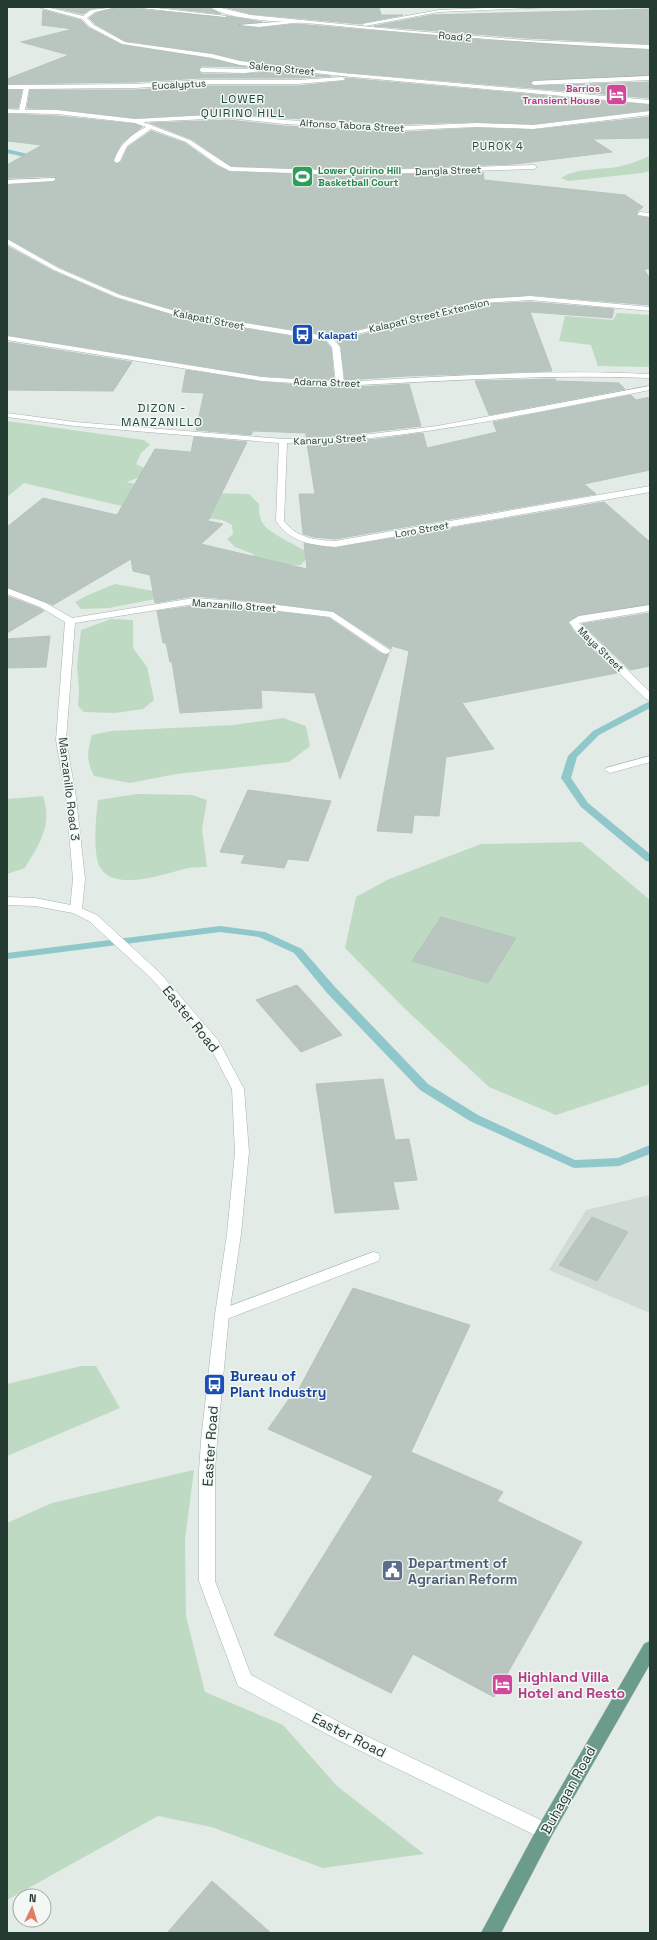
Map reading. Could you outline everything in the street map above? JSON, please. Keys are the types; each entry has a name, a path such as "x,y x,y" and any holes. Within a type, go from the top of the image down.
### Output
{"main road":[{"name":"Buhagan Road","path":"491,1933 545,1831 625,1690 648,1654"}],"street":[{"name":"Saleng Street","path":"40,7 84,18 92,26 124,43 212,56 240,63 277,68 490,87"},
{"path":"84,18 93,11 115,7"},
{"path":"133,7 260,17"},
{"path":"212,7 227,12 260,17"},
{"path":"350,27 439,11 551,7"},
{"name":"Road 2","path":"260,17 350,27 521,41 650,47"},
{"path":"242,25 300,21"},
{"path":"202,70 277,68"},
{"name":"Eucalyptus","path":"7,88 126,86 202,82 297,82 346,78 354,75"},
{"path":"490,87 495,84 650,78"},
{"path":"22,110 27,87"},
{"path":"490,87 559,92 650,102"},
{"name":"Alfonso Tabora Street","path":"7,111 22,110 92,115 135,121 229,116 284,122 406,128 476,125 534,127 650,113"},
{"name":"Dangla Street","path":"135,121 177,135 195,145 219,165 230,169 349,173 534,167"},
{"path":"117,160 118,152 127,142 150,127"},
{"path":"7,182 53,179"},
{"path":"640,214 650,215"},
{"name":"Kalapati Street","path":"7,241 56,269 118,296 174,313 329,339"},
{"name":"Kalapati Street Extension","path":"329,339 477,302 509,298 650,308"},
{"name":"Adarna Street","path":"7,338 262,379 340,384 489,376 602,374 650,376"},
{"path":"329,339 336,347 340,384"},
{"name":"Kanaryu Street","path":"7,415 75,424 283,441 337,440 437,428 650,388"},
{"name":"Loro Street","path":"283,441 280,521 287,531 302,539 318,543 335,544 650,489"},
{"path":"7,591 43,606 70,621"},
{"name":"Manzanillo Street","path":"70,621 194,602 262,606 333,615 386,651"},
{"name":"Maya Street","path":"650,608 579,619 574,622 577,627 650,697"},
{"name":"Manzanillo Road 3","path":"70,621 61,740 71,797 79,879 76,910"},
{"path":"610,770 650,759"},
{"name":"Easter Road","path":"7,901 35,902 76,910 93,918 115,936 156,976 214,1043 238,1089 242,1152 234,1234 222,1315 207,1471 207,1581 244,1680 346,1735 545,1831"},
{"path":"222,1315 373,1257"}],"shaded area":[{"path":"650,1195 650,1313 549,1270 586,1210"}],"green space":[{"path":"650,156 650,171 642,173 568,181 561,178 574,172 630,164"},
{"path":"617,313 650,315 650,367 598,366 591,345 559,341 565,316 613,320"},
{"path":"7,421 144,440 150,445 141,453 136,464 152,472 127,482 169,492 249,494 259,504 261,520 269,530 310,554 301,565 274,566 256,560 253,554 235,547 227,539 233,534 232,525 222,520 126,507 24,483 7,497"},
{"path":"115,584 176,595 109,608 81,609 75,602"},
{"path":"111,619 133,620 133,648 147,667 154,700 143,709 115,713 84,712 78,706 79,690 77,666 81,630"},
{"path":"283,718 306,726 310,746 289,762 176,774 130,783 94,776 88,756 92,735 111,731 234,725"},
{"path":"137,794 192,795 207,800 202,829 207,867 188,868 155,877 130,880 108,876 101,869 96,855 98,800"},
{"path":"43,796 46,807 46,817 43,834 39,843 25,868 7,874 7,799"},
{"path":"581,842 650,900 650,1084 556,1115 489,1087 403,1007 345,948 356,897 387,880 481,844"},
{"path":"81,1366 96,1366 120,1408 7,1456 7,1384"},
{"path":"194,1470 185,1540 186,1616 205,1692 283,1725 337,1786 424,1854 323,1868 211,1827 158,1816 29,1888 12,1888 12,1897 7,1900 7,1523 52,1503"}],"building":[{"path":"52,7 104,7 91,9 83,14"},
{"path":"118,7 225,18 228,16 262,22 238,25 259,28 297,24 483,40 650,50 650,75 534,80 530,83 534,86 650,82 650,98 342,72 240,60 212,53 125,41 95,24 89,18 96,13"},
{"path":"161,7 209,7 221,14"},
{"path":"224,7 379,7 381,15 403,15 361,24 251,14"},
{"path":"650,9 650,44 526,38 374,26 432,15"},
{"path":"43,10 81,20 89,28 122,45 212,59 247,67 202,66 198,70 202,74 245,74 278,71 331,76 7,84 7,79 69,55 21,42 73,29 42,25"},
{"path":"345,78 650,105 650,110 533,124 477,122 406,124 284,118 229,113 135,118 57,109 27,108 30,90 134,90 202,86 297,86 345,81"},
{"path":"7,90 22,90 18,108 7,108"},
{"path":"7,114 57,116 135,124 142,127 121,144 113,160 116,164 121,162 128,147 151,131 185,143 217,166 230,172 349,176 483,172 484,180 625,195 643,207 637,212 637,216 650,218 650,269 644,269 650,279 650,305 530,295 484,298 332,336 182,312 121,294 59,267 7,238 7,185 53,182 56,180 55,176 7,178 7,165 42,145 7,141"},
{"path":"650,117 650,138 592,139 612,152 515,164 349,170 231,166 191,139 150,123 229,120 284,126 406,132 477,128 533,130"},
{"path":"7,246 53,271 115,298 181,318 326,342 331,348 334,380 262,376 7,335"},
{"path":"530,302 614,309 612,318 530,312 552,371 407,376 345,380 341,347 337,341 484,304"},
{"path":"7,342 132,362 113,391 7,390"},
{"path":"186,370 262,382 340,388 409,384 421,426 337,436 306,437 306,433 253,431 251,435 196,430 204,393 182,392"},
{"path":"555,379 556,381 619,383 625,389 489,415 475,381"},
{"path":"631,395 636,400 650,397 650,470 584,484 596,494 335,539 314,537 303,534 299,494 315,494 307,444 379,439 423,433 427,448 497,432 493,422"},
{"path":"194,437 247,442 208,521 223,524 201,544 307,569 304,543 335,548 604,502 650,542 650,604 579,615 568,622 573,630 617,673 462,703 494,749 446,757 439,816 414,815 412,833 377,831 409,651 392,646 391,649 333,611 262,602 194,596 155,603 150,575 133,571 131,559 53,605 7,587 7,527 43,498 117,515 155,449 191,452"},
{"path":"7,596 39,608 44,611 7,633"},
{"path":"194,606 262,610 329,618 382,654 389,654 340,779 315,693 261,690 262,708 180,713 172,662 170,662 166,643 163,643 157,611"},
{"path":"650,613 650,666 630,670 582,624"},
{"path":"50,636 46,667 7,668 7,639"},
{"path":"248,790 331,801 308,861 288,859 284,868 241,863 245,855 220,852"},
{"path":"441,917 516,938 488,983 412,961"},
{"path":"297,985 342,1035 301,1052 256,1000"},
{"path":"383,1079 395,1140 409,1139 417,1180 393,1182 399,1209 335,1213 316,1084"},
{"path":"592,1217 628,1232 597,1281 559,1265"},
{"path":"353,1288 470,1325 411,1452 503,1492 497,1501 582,1542 494,1697 413,1654 391,1693 274,1635 373,1476 268,1429 289,1399 293,1400"},
{"path":"212,1881 271,1933 167,1933"}],"waterway":[{"path":"7,151 38,158"},
{"path":"650,704 596,733 573,756 566,778 584,805 650,859"},
{"path":"7,956 220,929 261,934 298,951 331,990 424,1087 474,1118 574,1164 619,1162 650,1149"}],"place":[{"name":"Barrios Transient House","path":"616,94"},
{"name":"Lower Quirino Hill Basketball Court","path":"302,176"},
{"name":"Kalapati","path":"302,335"},
{"name":"Bureau of Plant Industry","path":"214,1384"},
{"name":"Department of Agrarian Reform","path":"393,1571"},
{"name":"Highland Villa Hotel and Resto","path":"503,1685"}],"district":[{"name":"LOWER QUIRINO HILL","path":"243,106"},
{"name":"PUROK 4","path":"498,146"},
{"name":"DIZON - MANZANILLO","path":"162,415"}]}
